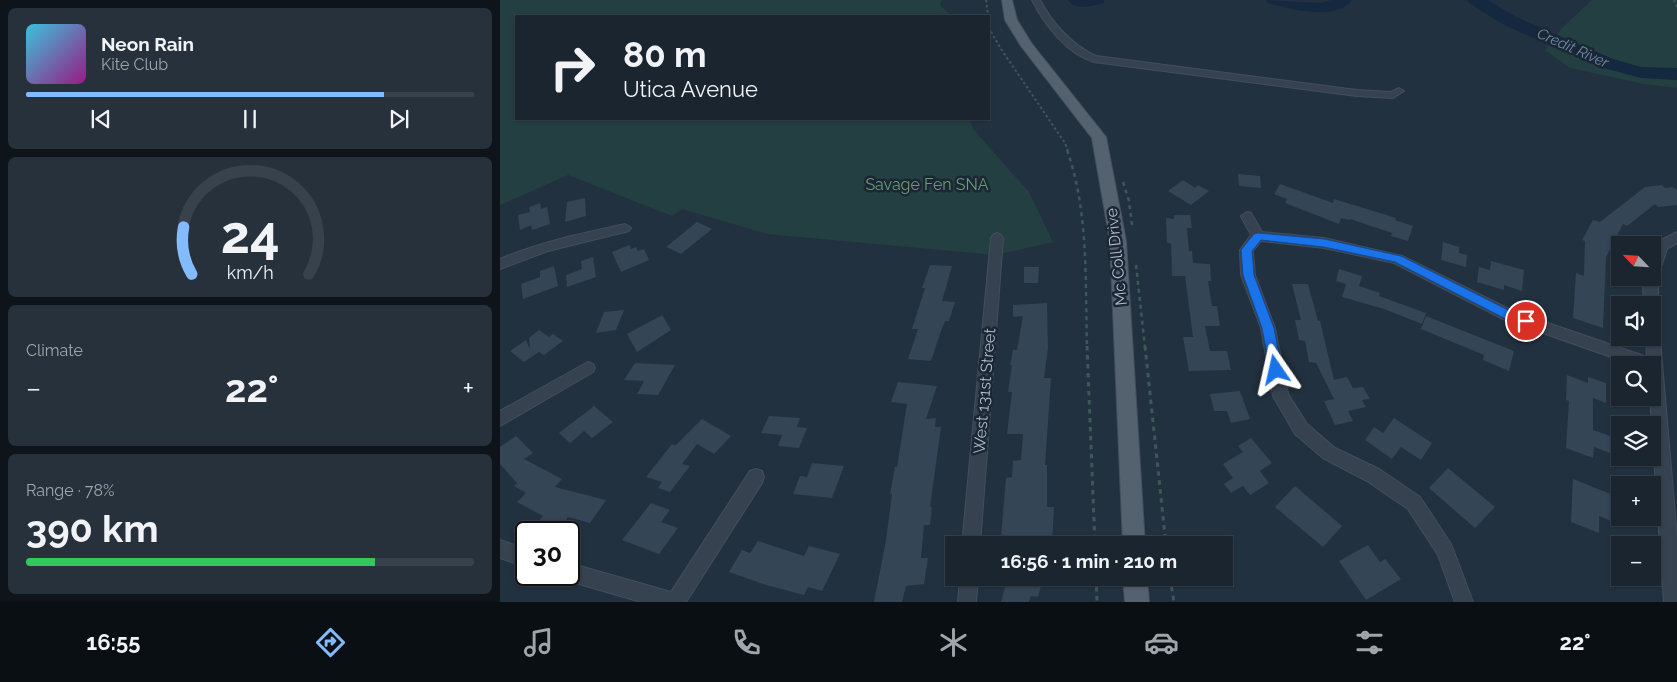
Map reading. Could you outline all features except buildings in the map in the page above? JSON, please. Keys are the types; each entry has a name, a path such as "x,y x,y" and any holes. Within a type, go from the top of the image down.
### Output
{"main road":[{"name":"Mc Coll Drive","path":"1007,0 1011,20 1027,46 1099,137 1118,241 1134,536"},
{"path":"1136,586 1137,602"}],"street":[{"path":"1036,0 1045,15 1072,45 1086,56 1357,93 1393,95 1399,91"},
{"path":"1247,216 1258,236"},
{"path":"500,264 520,255 560,243 625,228"},
{"path":"1258,236 1324,243 1397,259 1508,315 1627,356"},
{"path":"1258,236 1246,250 1248,275 1268,328 1281,396 1301,429 1329,453 1372,475 1414,503 1445,550 1464,602"},
{"path":"1661,245 1677,237"},
{"name":"West 131st Street","path":"972,536 997,238"},
{"path":"500,420 588,368"},
{"path":"1656,406 1673,602"},
{"path":"580,575 674,602 756,476"},
{"path":"500,549 515,554"},
{"path":"967,602 968,586"}],"path":[{"path":"986,0 988,15"},
{"path":"1674,0 1677,8"},
{"path":"990,30 1066,143 1076,174 1082,208 1095,536"},
{"path":"1096,586 1097,602"},
{"path":"1171,586 1174,602"}],"green space":[{"name":"Savage Fen SNA","path":"500,0 942,0 940,5 950,15 515,15 515,120 969,120 973,129 1029,192 1053,242 996,255 767,234 682,209 672,216 568,175 500,205"},
{"path":"1592,0 1677,0 1677,88 1644,84 1570,68 1545,50 1563,27"}],"waterway":[{"name":"Credit River","path":"1076,0 1080,2 1097,0"},
{"name":"Credit River","path":"1274,0 1310,7 1328,7 1344,0"},
{"name":"Credit River","path":"1475,0 1510,21 1589,57 1641,73 1677,74"}],"route":[{"path":"1276,370 1268,328 1248,275 1246,250 1258,236 1324,243 1397,259 1508,315 1526,321"}]}
